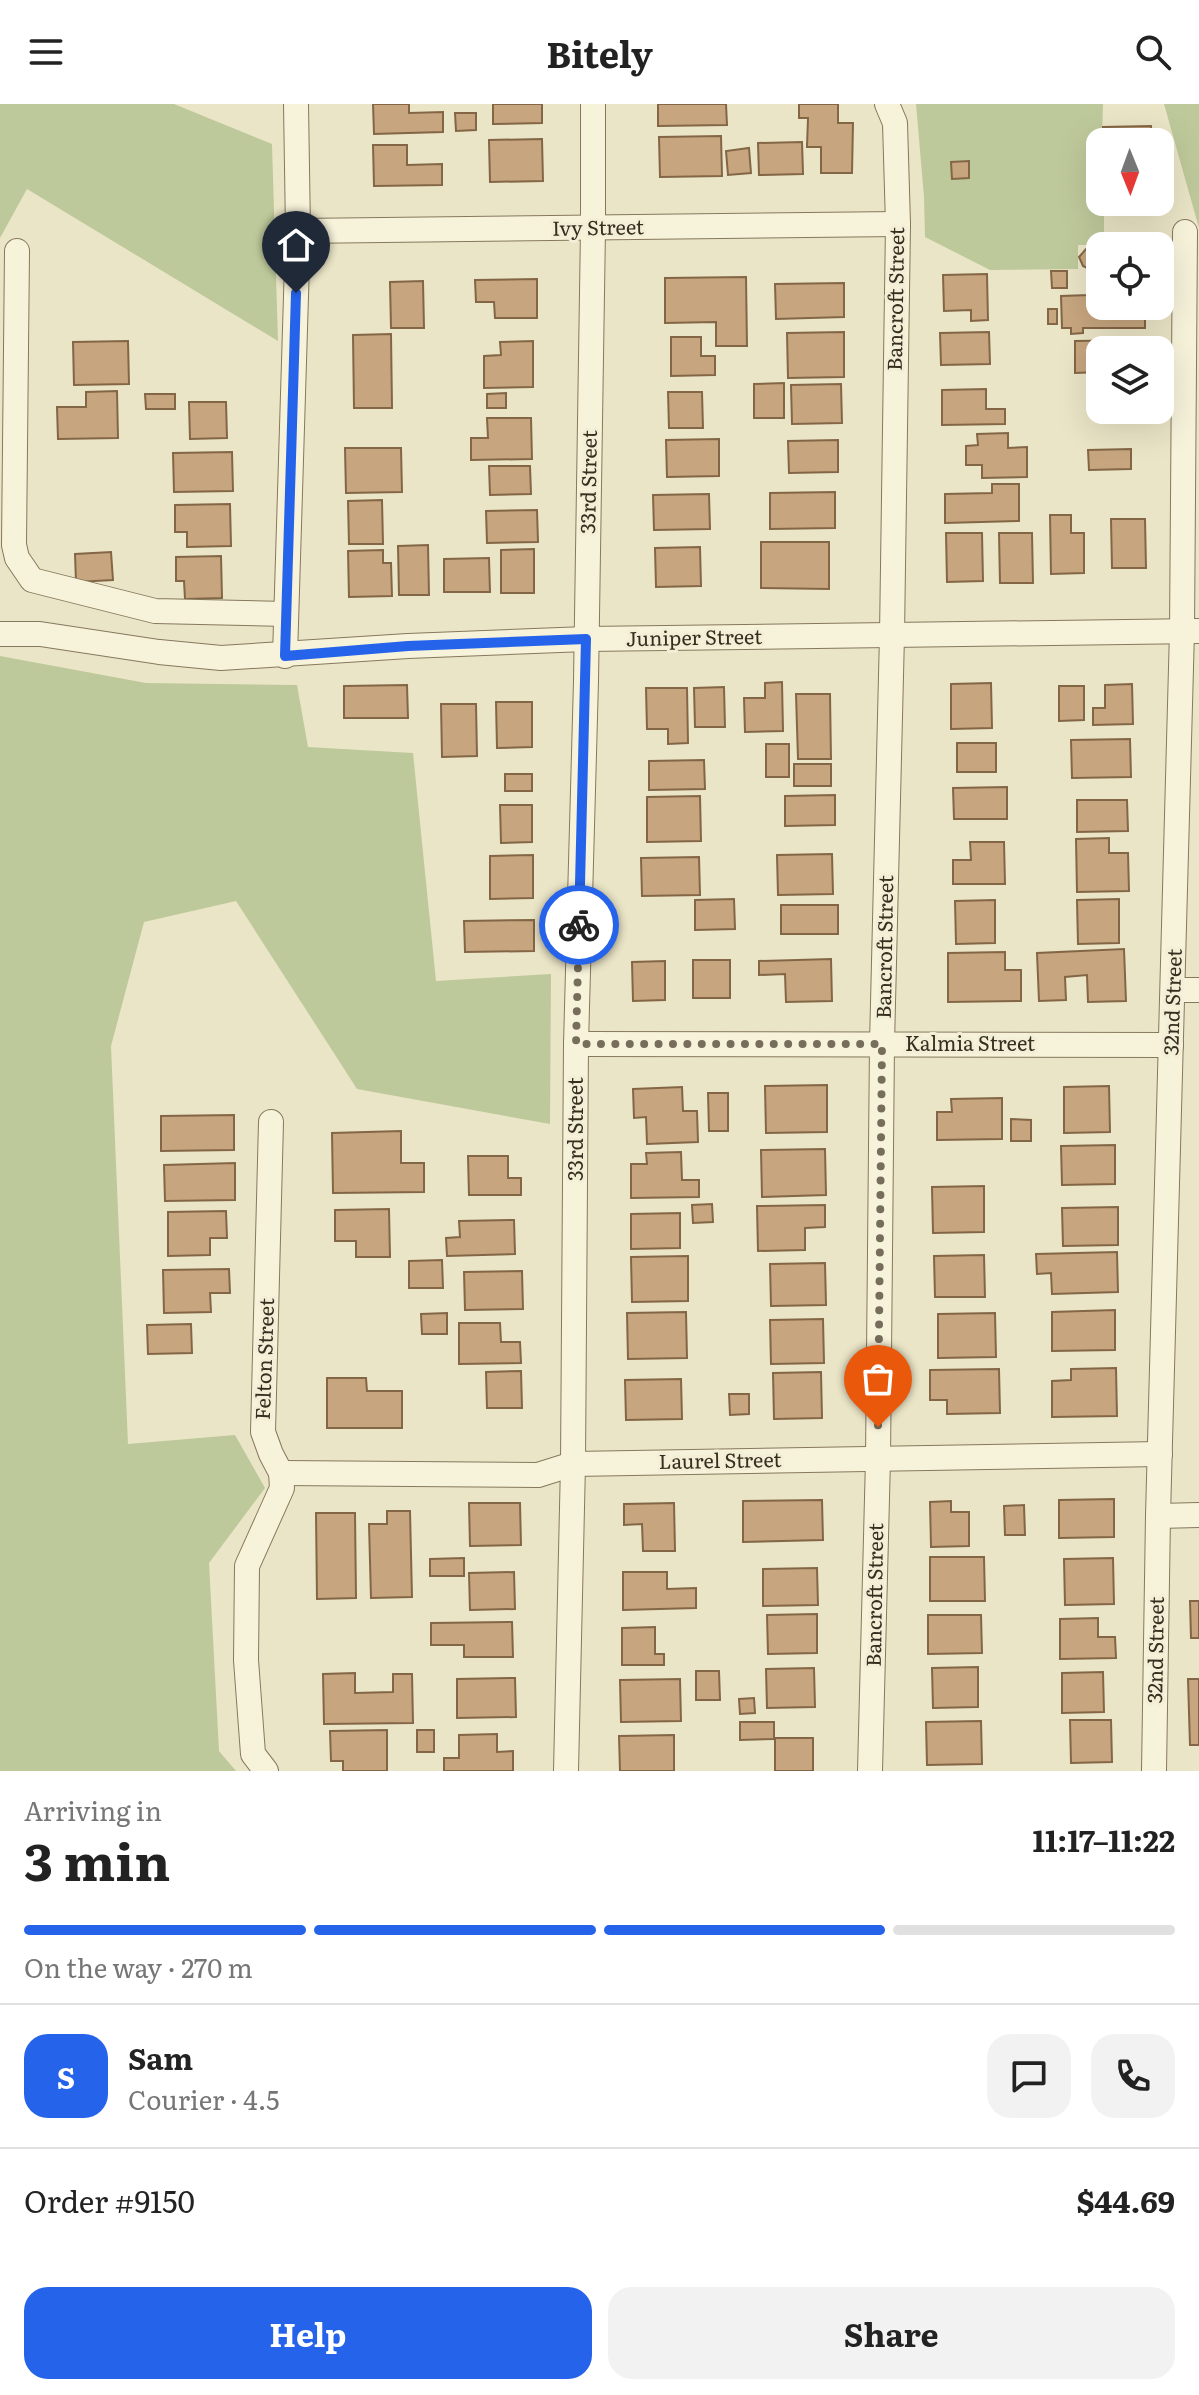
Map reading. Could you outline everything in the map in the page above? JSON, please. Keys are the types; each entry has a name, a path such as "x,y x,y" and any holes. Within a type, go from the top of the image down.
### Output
{"street":[{"path":"285,656 298,231 296,104"},
{"name":"33rd Street","path":"566,1771 593,104"},
{"name":"Bancroft Street","path":"870,1771 898,224 891,113"},
{"name":"Ivy Street","path":"298,231 898,224"},
{"name":"32nd Street","path":"1154,1771 1171,1045 1190,631 1185,232"},
{"path":"17,251 14,545 17,558 32,580 155,611 286,614"},
{"name":"Juniper Street","path":"0,634 40,634 221,658 586,639 1190,631"},
{"path":"1173,990 1199,990"},
{"name":"Kalmia Street","path":"576,1044 1171,1045"},
{"name":"Felton Street","path":"271,1122 263,1432 281,1473"},
{"name":"Laurel Street","path":"281,1473 538,1475 573,1464 1160,1454"},
{"path":"266,1771 253,1754 246,1660 247,1566 282,1488 281,1473"},
{"path":"1158,1516 1199,1515"}],"green space":[{"path":"0,104 174,104 272,144 278,341 27,189 0,238"},
{"path":"916,104 1103,104 1102,128 1086,128 1086,216 1104,216 1104,232 1086,232 1086,245 1078,245 1078,269 990,270 925,237"},
{"path":"1164,104 1199,104 1199,228 1174,139 1174,128 1171,128"},
{"path":"0,656 146,683 297,685 308,747 413,753 436,981 551,974 550,1124 357,1089 236,901 144,922 111,1046 128,1444 235,1435 265,1488 209,1563 219,1751 236,1771 0,1771"}],"building":[{"path":"373,104 409,104 409,113 443,112 443,132 374,134"},
{"path":"493,104 542,104 542,123 493,124"},
{"path":"658,104 726,104 727,125 658,126"},
{"path":"799,104 838,104 838,123 853,123 852,173 821,173 821,147 807,147 808,118 799,118"},
{"path":"455,113 476,113 476,130 456,131"},
{"path":"1151,126 1151,128 1103,128"},
{"path":"721,136 722,176 660,177 659,137"},
{"path":"542,139 543,181 490,182 489,140"},
{"path":"802,142 803,174 759,175 758,143"},
{"path":"373,145 407,145 407,165 442,164 442,185 374,186"},
{"path":"749,148 751,173 728,175 726,151"},
{"path":"969,161 969,178 952,179 951,162"},
{"path":"1086,249 1086,268 1083,266 1079,257"},
{"path":"1051,271 1067,271 1067,288 1052,288"},
{"path":"987,274 988,320 971,321 971,310 944,311 943,275"},
{"path":"746,277 747,346 716,346 716,322 665,323 665,278"},
{"path":"537,279 537,318 495,318 494,302 476,302 475,280"},
{"path":"423,281 424,328 391,328 390,282"},
{"path":"844,283 844,317 776,319 775,284"},
{"path":"1086,295 1086,320 1145,320 1145,328 1083,328 1083,333 1071,334 1071,328 1062,328 1061,296"},
{"path":"1048,309 1057,309 1057,324 1048,324"},
{"path":"844,332 844,377 788,378 787,333"},
{"path":"989,332 990,364 941,365 940,333"},
{"path":"391,334 392,408 354,408 353,335"},
{"path":"671,337 701,337 701,356 715,356 715,375 671,376"},
{"path":"128,341 129,384 74,385 73,342"},
{"path":"533,341 533,387 484,388 484,356 501,355 500,342"},
{"path":"1075,341 1086,341 1086,373 1075,373"},
{"path":"784,383 784,418 754,418 754,384"},
{"path":"841,384 842,423 792,424 791,385"},
{"path":"986,389 986,409 1005,409 1005,424 942,425 942,390"},
{"path":"117,391 118,438 58,439 57,407 86,407 86,392"},
{"path":"668,392 702,392 703,428 669,428"},
{"path":"506,393 506,408 487,408 487,394"},
{"path":"145,394 175,394 175,409 146,409"},
{"path":"189,402 226,402 227,438 190,439"},
{"path":"487,418 531,418 532,459 471,460 471,438 488,438"},
{"path":"1008,433 1008,448 1027,447 1027,477 982,478 982,465 966,465 966,446 978,445 977,434"},
{"path":"719,439 719,476 667,477 666,440"},
{"path":"838,440 838,472 789,473 788,441"},
{"path":"345,448 401,448 402,492 346,493"},
{"path":"1131,449 1131,469 1089,470 1088,450"},
{"path":"232,452 233,491 174,492 173,453"},
{"path":"489,466 530,466 531,494 490,495"},
{"path":"992,484 1019,484 1019,521 945,523 945,494 992,493"},
{"path":"835,492 835,528 770,529 770,493"},
{"path":"709,494 710,529 654,530 653,495"},
{"path":"382,500 383,544 349,544 348,501"},
{"path":"230,504 231,546 187,547 187,532 175,532 175,505"},
{"path":"537,510 538,542 487,543 486,511"},
{"path":"1050,515 1071,515 1071,533 1084,533 1084,573 1051,574"},
{"path":"1111,519 1145,519 1146,568 1112,568"},
{"path":"946,533 982,533 983,581 947,582"},
{"path":"999,533 1032,533 1033,583 1000,583"},
{"path":"761,542 829,542 829,589 761,588"},
{"path":"428,545 429,595 399,595 398,546"},
{"path":"700,547 701,586 656,587 655,548"},
{"path":"534,549 534,593 501,593 501,550"},
{"path":"383,550 383,563 391,563 392,596 349,597 348,551"},
{"path":"111,552 113,580 76,582 75,554"},
{"path":"221,556 222,598 185,599 184,581 176,581 176,557"},
{"path":"489,558 490,592 444,592 444,559"},
{"path":"782,682 783,731 745,732 744,698 765,698 765,683"},
{"path":"991,683 992,728 951,729 951,684"},
{"path":"1132,684 1133,724 1093,725 1093,708 1105,708 1105,685"},
{"path":"407,685 408,718 344,718 344,686"},
{"path":"1059,686 1084,686 1084,720 1059,721"},
{"path":"724,687 725,727 695,727 694,688"},
{"path":"646,688 687,688 688,743 668,744 668,729 647,729"},
{"path":"796,694 830,694 831,759 798,759"},
{"path":"496,702 532,702 532,747 497,748"},
{"path":"441,704 476,704 477,756 442,757"},
{"path":"1130,739 1131,777 1072,778 1071,740"},
{"path":"957,743 996,743 996,772 957,772"},
{"path":"766,744 789,744 789,777 766,777"},
{"path":"704,760 705,789 649,790 649,761"},
{"path":"794,764 831,764 831,786 794,786"},
{"path":"505,774 532,774 532,791 505,791"},
{"path":"1007,787 1007,819 954,819 953,788"},
{"path":"835,795 835,825 785,826 785,796"},
{"path":"700,796 701,841 647,842 647,797"},
{"path":"1077,800 1127,800 1128,831 1077,832"},
{"path":"500,805 532,805 532,842 501,843"},
{"path":"1109,838 1109,853 1128,853 1129,891 1077,892 1076,839"},
{"path":"970,842 1004,842 1005,884 953,884 953,860 971,860"},
{"path":"832,854 833,894 778,895 777,855"},
{"path":"533,855 533,898 490,899 490,856"},
{"path":"699,857 700,895 642,896 641,858"},
{"path":"734,899 735,929 695,930 695,900"},
{"path":"1119,899 1119,943 1078,944 1077,900"},
{"path":"995,900 995,943 956,944 955,901"},
{"path":"781,905 838,905 838,934 781,934"},
{"path":"534,920 534,951 465,952 464,921"},
{"path":"1124,949 1126,1001 1088,1002 1087,975 1065,977 1066,1000 1039,1001 1037,953"},
{"path":"1005,952 1005,970 1021,970 1021,1001 948,1002 948,953"},
{"path":"831,959 832,1001 786,1002 785,974 759,975 759,961"},
{"path":"693,960 730,960 730,998 693,998"},
{"path":"665,961 665,1000 633,1001 632,962"},
{"path":"827,1085 827,1132 766,1133 765,1086"},
{"path":"1109,1086 1110,1132 1064,1133 1064,1087"},
{"path":"682,1087 683,1111 697,1111 698,1142 647,1144 646,1117 634,1118 633,1089"},
{"path":"708,1093 728,1093 728,1131 709,1131"},
{"path":"1002,1098 1002,1139 937,1140 937,1112 952,1112 951,1099"},
{"path":"234,1115 234,1150 161,1151 161,1116"},
{"path":"1011,1119 1031,1120 1031,1141 1011,1141"},
{"path":"401,1131 401,1163 424,1163 424,1192 333,1193 332,1133"},
{"path":"1115,1145 1115,1184 1062,1185 1061,1146"},
{"path":"825,1149 826,1195 762,1197 761,1150"},
{"path":"681,1152 682,1180 699,1180 699,1197 631,1198 631,1164 647,1164 646,1153"},
{"path":"468,1156 508,1156 508,1178 521,1178 521,1195 469,1195"},
{"path":"235,1163 235,1200 165,1201 164,1165"},
{"path":"984,1186 984,1232 933,1233 932,1187"},
{"path":"712,1204 713,1222 693,1223 692,1205"},
{"path":"825,1205 825,1227 805,1228 805,1250 758,1251 757,1206"},
{"path":"1118,1207 1118,1245 1063,1246 1062,1208"},
{"path":"389,1209 390,1257 356,1257 356,1241 335,1241 335,1210"},
{"path":"226,1211 227,1238 210,1238 210,1255 168,1256 168,1212"},
{"path":"680,1213 680,1248 631,1249 631,1214"},
{"path":"514,1220 515,1254 447,1256 446,1238 460,1237 459,1221"},
{"path":"1117,1252 1118,1292 1052,1294 1051,1273 1037,1274 1036,1254"},
{"path":"984,1255 985,1297 935,1297 934,1256"},
{"path":"688,1256 688,1301 632,1302 631,1257"},
{"path":"442,1260 443,1288 409,1288 409,1261"},
{"path":"825,1263 826,1305 771,1306 770,1264"},
{"path":"229,1269 230,1293 210,1293 211,1312 164,1313 163,1270"},
{"path":"522,1271 523,1309 465,1310 464,1272"},
{"path":"1115,1310 1115,1350 1052,1351 1052,1312"},
{"path":"686,1312 687,1358 628,1359 627,1313"},
{"path":"447,1313 447,1334 422,1334 421,1314"},
{"path":"995,1313 996,1357 938,1358 938,1314"},
{"path":"823,1319 824,1363 771,1364 770,1320"},
{"path":"459,1323 500,1323 501,1342 520,1342 521,1363 459,1364"},
{"path":"191,1324 192,1353 148,1354 147,1325"},
{"path":"1116,1368 1117,1416 1052,1417 1052,1381 1071,1380 1071,1369"},
{"path":"999,1369 1000,1413 947,1414 947,1400 930,1400 930,1370"},
{"path":"521,1371 522,1408 487,1408 486,1372"},
{"path":"821,1372 822,1418 774,1419 773,1373"},
{"path":"327,1378 366,1378 367,1391 402,1391 402,1428 327,1428"},
{"path":"681,1379 682,1419 626,1420 625,1380"},
{"path":"729,1394 749,1394 749,1414 730,1415"},
{"path":"1114,1499 1114,1537 1059,1538 1059,1500"},
{"path":"822,1500 823,1540 743,1542 743,1501"},
{"path":"951,1501 951,1512 969,1512 969,1546 931,1547 930,1502"},
{"path":"469,1503 520,1503 521,1545 470,1546"},
{"path":"674,1503 675,1551 643,1551 642,1524 624,1525 624,1504"},
{"path":"1024,1505 1025,1535 1005,1535 1004,1506"},
{"path":"387,1511 410,1511 412,1597 371,1598 369,1524 387,1524"},
{"path":"316,1513 355,1513 356,1598 317,1599"},
{"path":"930,1557 984,1557 985,1601 930,1601"},
{"path":"464,1558 464,1576 430,1576 430,1559"},
{"path":"1113,1558 1114,1604 1065,1605 1064,1559"},
{"path":"817,1568 818,1605 763,1606 763,1569"},
{"path":"514,1572 515,1609 470,1610 469,1573"},
{"path":"623,1572 667,1572 667,1589 696,1588 696,1608 623,1610"},
{"path":"1190,1601 1199,1601 1199,1638 1191,1638"},
{"path":"817,1614 817,1653 768,1654 767,1615"},
{"path":"928,1615 981,1615 982,1653 928,1654"},
{"path":"1098,1618 1098,1637 1115,1637 1116,1658 1060,1659 1060,1619"},
{"path":"512,1622 513,1657 464,1657 464,1645 431,1645 431,1623"},
{"path":"655,1627 655,1654 664,1654 664,1665 622,1665 622,1628"},
{"path":"978,1667 978,1707 933,1708 932,1668"},
{"path":"814,1668 815,1707 767,1708 766,1669"},
{"path":"696,1671 719,1671 720,1700 696,1700"},
{"path":"1103,1672 1104,1712 1062,1713 1062,1673"},
{"path":"355,1673 355,1693 393,1692 393,1674 412,1674 413,1723 324,1724 323,1674"},
{"path":"515,1678 516,1717 457,1718 457,1679"},
{"path":"680,1679 681,1721 621,1722 620,1680"},
{"path":"1188,1679 1199,1679 1199,1745 1190,1745"},
{"path":"754,1698 755,1713 740,1714 739,1699"},
{"path":"1070,1720 1111,1720 1112,1762 1071,1763"},
{"path":"981,1721 982,1764 927,1765 926,1722"},
{"path":"740,1722 774,1722 774,1739 740,1740"},
{"path":"387,1730 387,1771 343,1771 343,1761 331,1761 330,1731"},
{"path":"417,1730 434,1730 434,1752 417,1752"},
{"path":"497,1734 497,1752 513,1751 513,1771 444,1771 444,1758 459,1758 459,1735"},
{"path":"674,1735 674,1771 620,1771 619,1736"},
{"path":"775,1738 813,1738 813,1771 775,1771"}],"way so far":[{"path":"579,925 576,1044 882,1044 878,1427"}],"route":[{"path":"296,293 285,656 408,646 586,639 579,925"}]}
